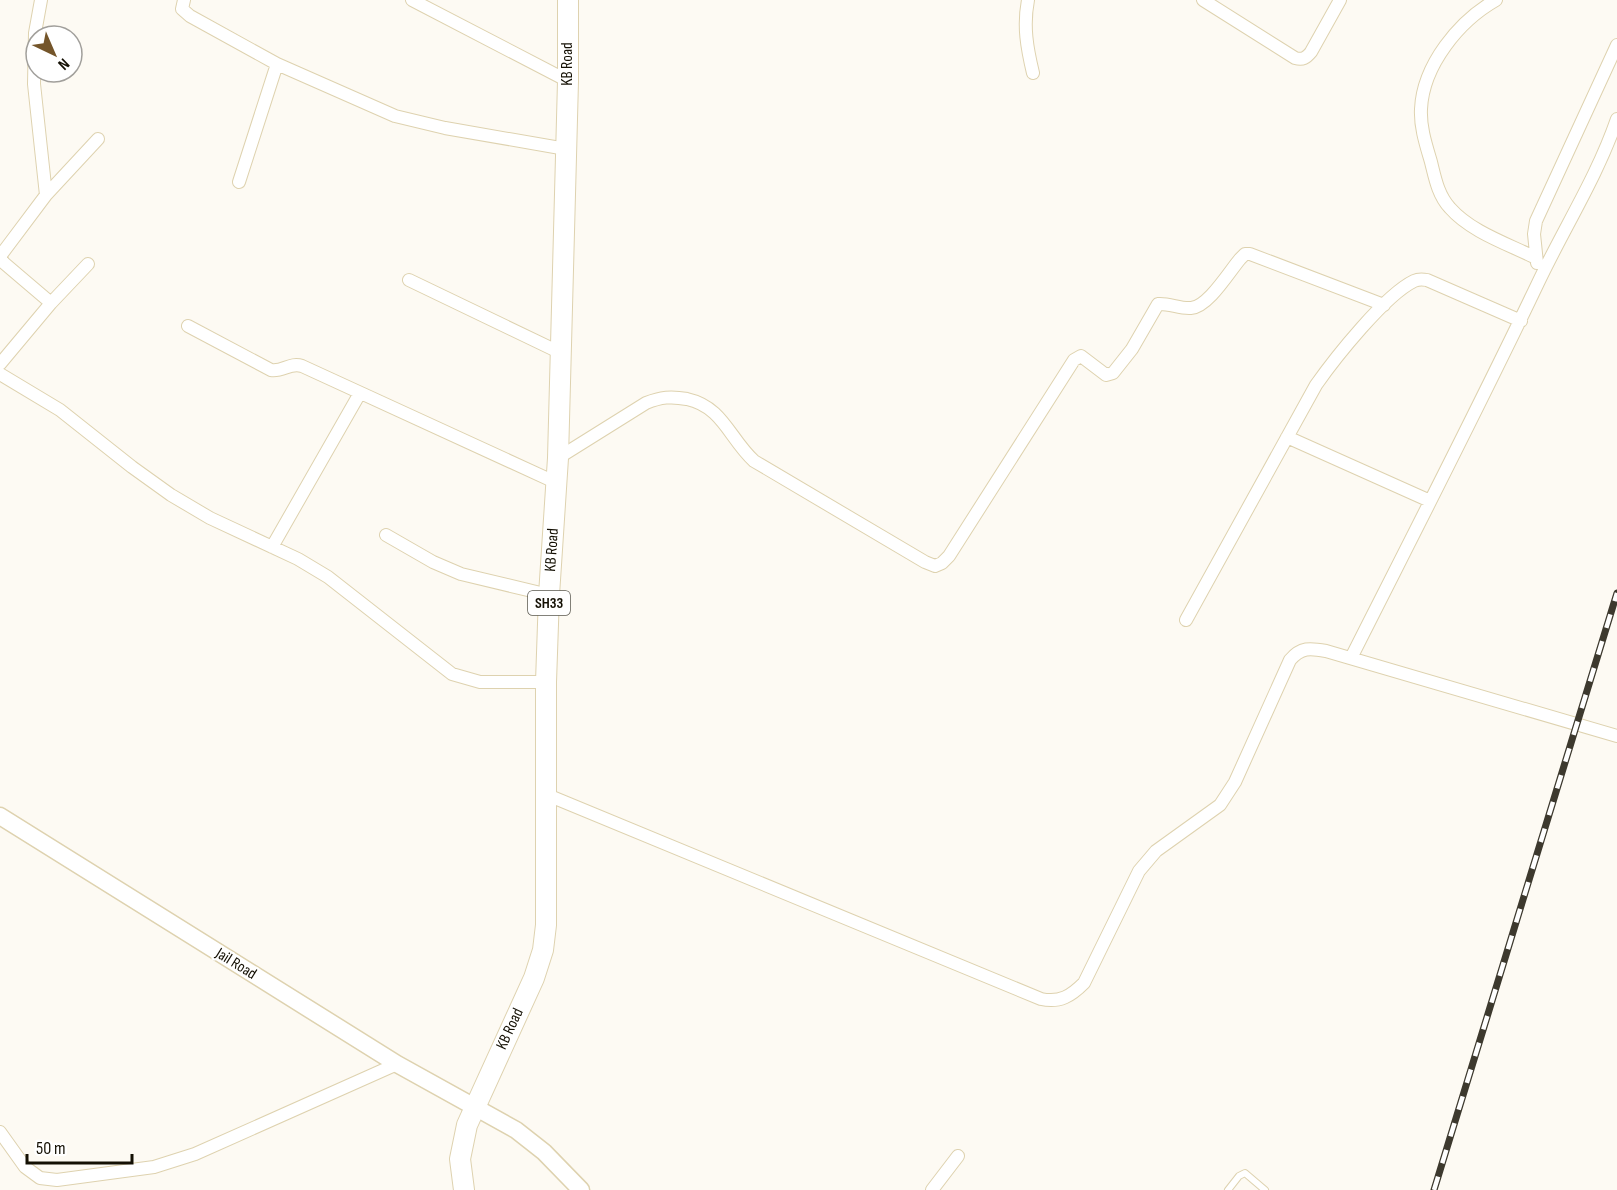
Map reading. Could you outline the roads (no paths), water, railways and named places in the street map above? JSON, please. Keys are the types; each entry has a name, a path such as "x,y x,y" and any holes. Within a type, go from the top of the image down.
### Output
{"main road":[{"name":"KB Road","path":"464,1190 460,1159 463,1140 475,1108 534,978 543,950 546,905 546,682 558,458 568,0"},
{"name":"Jail Road","path":"0,816 397,1064 531,1140 581,1190"}],"street":[{"path":"41,0 35,33 34,84 46,195"},
{"path":"184,0 182,9 190,16 277,64 410,121 566,149"},
{"path":"412,0 568,81"},
{"path":"1028,0 1026,41 1033,73"},
{"path":"1203,0 1295,58 1301,59 1311,52 1340,0"},
{"path":"1496,0 1458,30 1441,54 1427,80 1422,98 1422,123 1439,190 1450,209 1473,226 1536,258"},
{"path":"1539,280 1534,234 1536,221 1617,45"},
{"path":"238,182 277,64"},
{"path":"1351,658 1521,321 1539,280 1594,178 1617,119"},
{"path":"51,303 1,259 3,250 46,195 98,139"},
{"path":"558,458 646,403 660,397 671,396 694,401 714,411 754,461 935,566 949,556 1074,360 1081,356 1106,375 1113,373 1128,355 1158,304 1190,308 1197,306 1211,295 1245,254 1250,254 1384,305"},
{"path":"0,364 51,303 88,264"},
{"path":"1186,620 1308,397 1332,361 1384,305 1413,281 1420,279 1521,321"},
{"path":"409,280 561,353"},
{"path":"188,326 271,370 282,370 297,364 557,483"},
{"path":"0,374 60,410 171,495 210,518 298,559 328,577 452,674 480,682 546,682"},
{"path":"272,547 360,393"},
{"path":"1287,437 1430,501"},
{"path":"386,535 433,562 461,574 549,595"},
{"path":"545,795 1041,999 1051,1001 1072,994 1084,983 1146,861 1156,851 1211,813 1228,794 1290,660 1304,648 1351,658 1617,736"},
{"path":"0,1132 25,1167 40,1178 57,1180 154,1167 195,1154 397,1064"},
{"path":"932,1190 958,1156"}],"lane":[{"path":"1228,1190 1239,1176 1245,1173 1265,1190"}],"railway":[{"path":"1434,1190 1617,593"}]}
